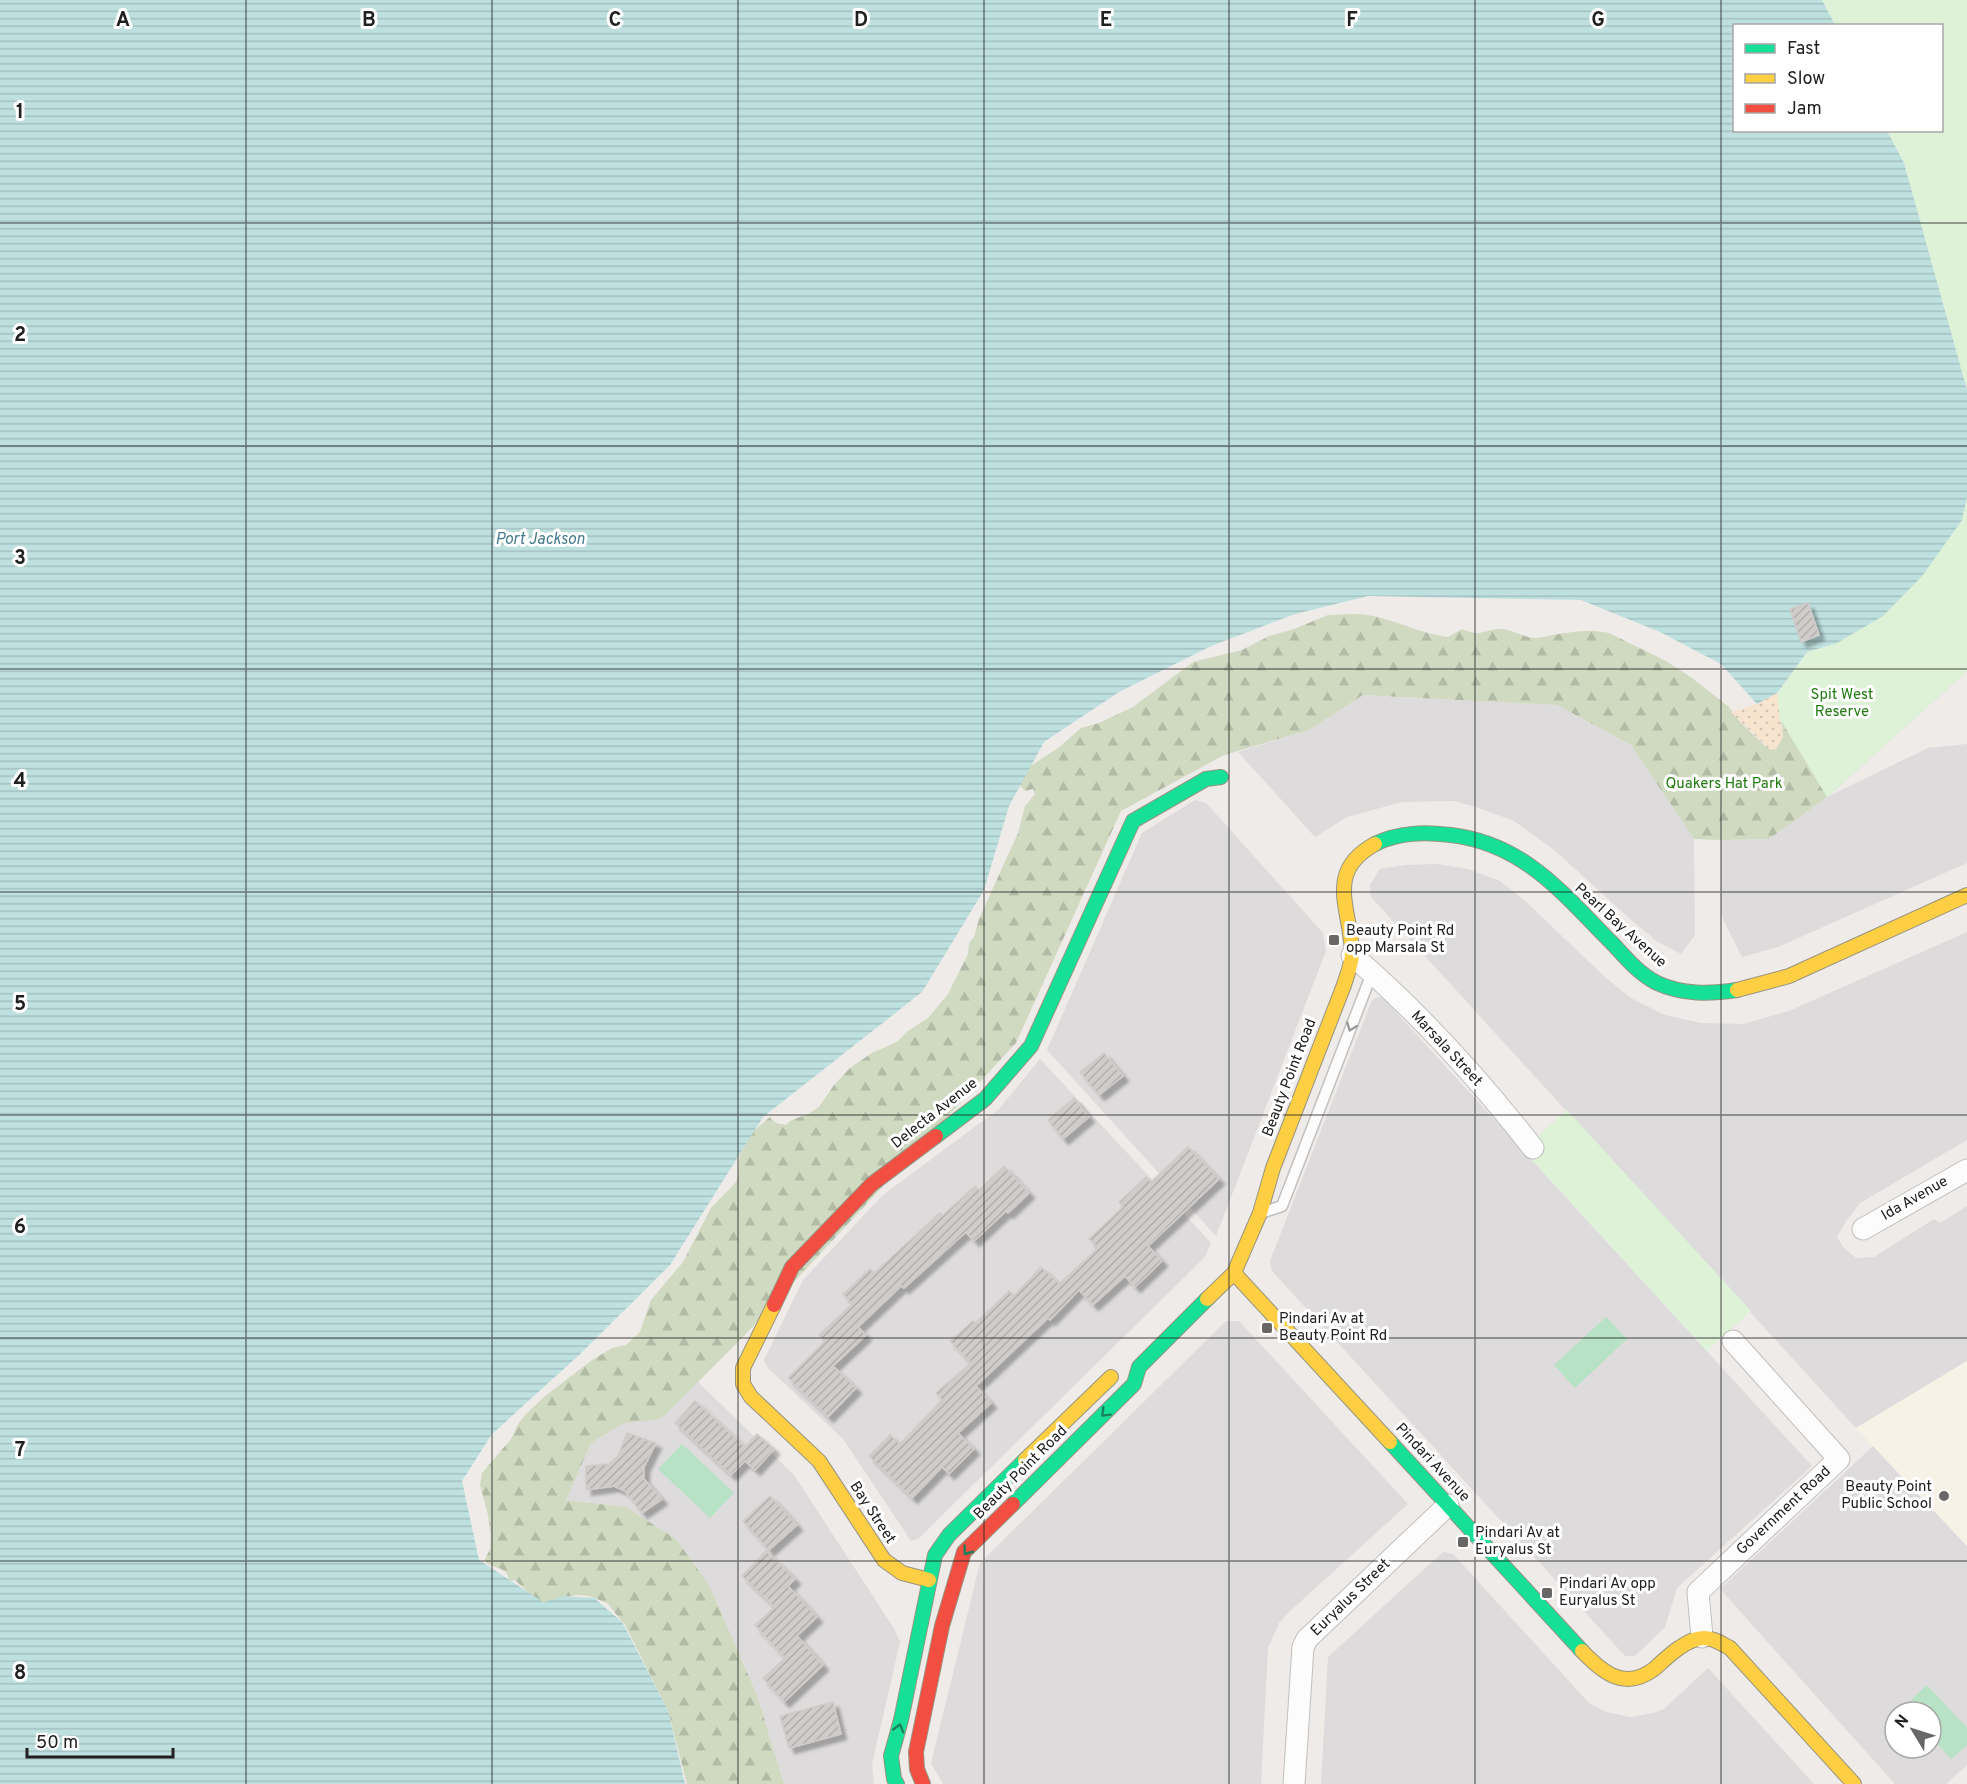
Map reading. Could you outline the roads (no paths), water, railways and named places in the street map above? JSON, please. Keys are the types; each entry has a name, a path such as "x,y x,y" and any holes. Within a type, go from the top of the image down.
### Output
{"street":[{"name":"Delecta Avenue","path":"743,1368 792,1267 872,1184 985,1099 1031,1046 1133,821 1206,779 1221,777"},
{"name":"Pearl Bay Avenue","path":"1352,956 1344,887 1347,871 1356,856 1374,843 1406,834 1442,833 1476,839 1507,850 1535,870 1636,967 1656,982 1679,990 1741,991 1765,985 1967,895"},
{"name":"Marsala Street","path":"1352,956 1424,1025 1507,1115 1533,1148"},
{"name":"Beauty Point Road","path":"923,1784 915,1766 916,1752 945,1614 953,1581 964,1552 1134,1384 1139,1367 1234,1273 1260,1214 1273,1168 1344,985 1352,956"},
{"name":"Ida Avenue","path":"1863,1229 1967,1170"},
{"name":"Pindari Avenue","path":"1234,1273 1596,1666 1619,1679 1634,1678 1652,1672 1686,1642 1702,1637"},
{"name":"Government Road","path":"1702,1637 1698,1592 1839,1459 1733,1341"},
{"name":"Beauty Point Road","path":"929,1580 935,1555 949,1535 1116,1373 1139,1367"},
{"name":"Bay Street","path":"743,1368 743,1384 751,1396 819,1461 884,1560 902,1573 929,1580"},
{"name":"Euryalus Street","path":"1294,1784 1303,1647 1307,1639 1448,1505"},
{"path":"897,1784 894,1779 891,1756 902,1720 929,1580"},
{"path":"1702,1637 1730,1648 1854,1784"}],"lane":[{"path":"1260,1214 1282,1206 1372,973"}],"water":[{"name":"Port Jackson","path":"0,0 1822,0 1834,24 1733,24 1733,132 1888,132 1904,163 1967,390 1967,497 1962,520 1923,575 1883,616 1837,643 1807,652 1777,693 1757,704 1721,664 1660,632 1581,600 1368,596 1295,614 1211,646 1119,692 1044,742 1009,806 984,890 922,992 763,1117 670,1265 578,1356 492,1434 462,1481 479,1560 543,1602 565,1596 594,1598 622,1622 668,1710 685,1784 0,1784"}],"place":[{"name":"Beauty Point Rd opp Marsala St","path":"1334,940"},
{"name":"Pindari Av at Beauty Point Rd","path":"1267,1328"},
{"name":"Beauty Point Public School","path":"1944,1496"},
{"name":"Pindari Av at Euryalus St","path":"1463,1542"},
{"name":"Pindari Av opp Euryalus St","path":"1547,1593"}],"park label":[{"name":"Spit West Reserve","path":"1842,704"},
{"name":"Quakers Hat Park","path":"1724,784"}]}
